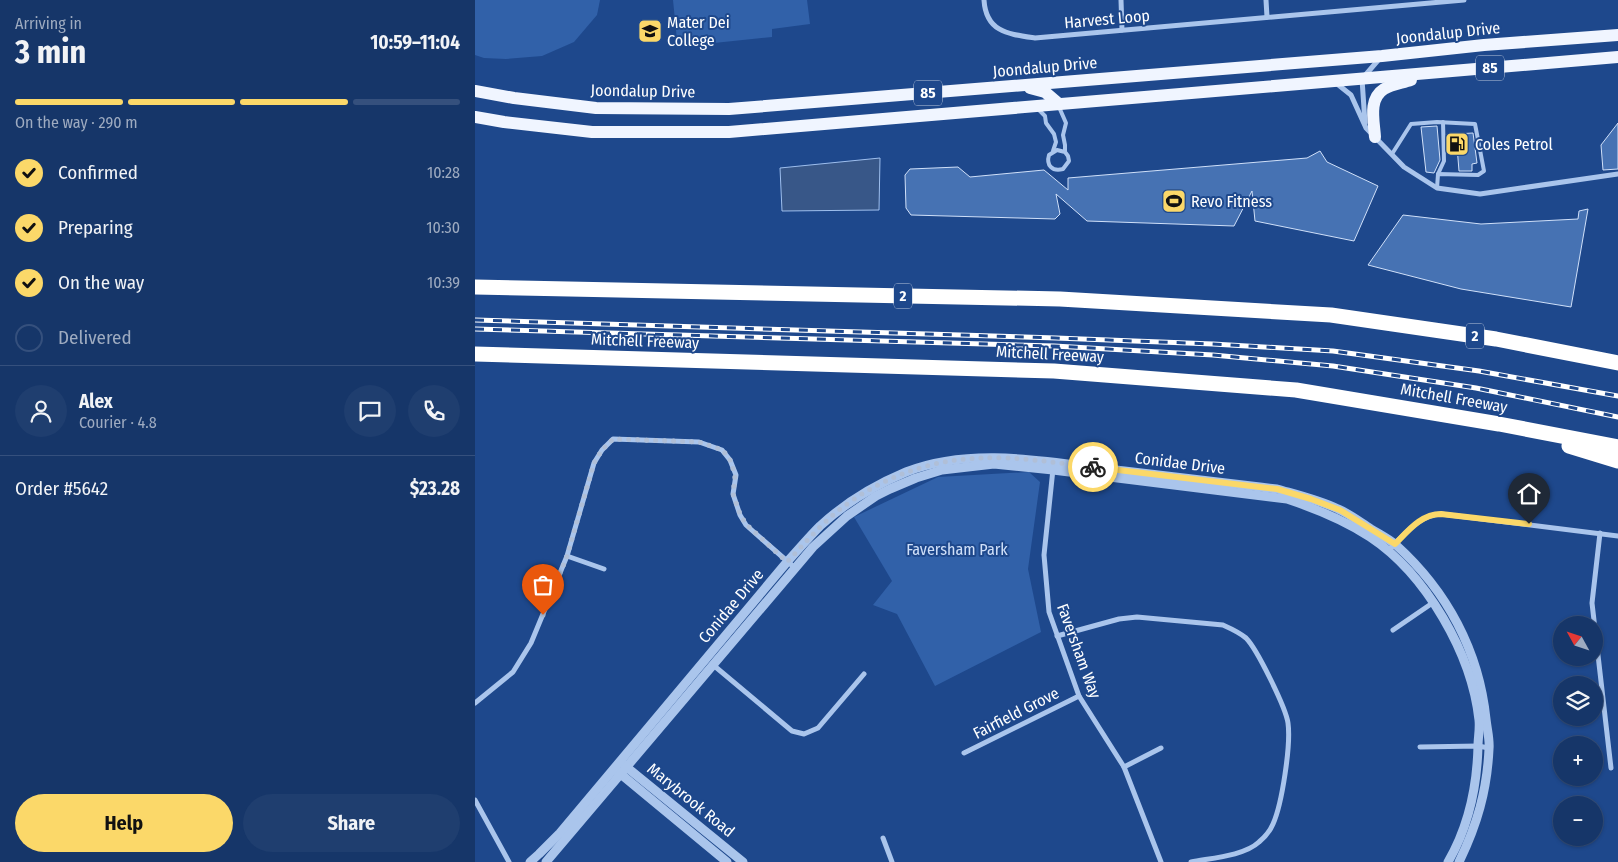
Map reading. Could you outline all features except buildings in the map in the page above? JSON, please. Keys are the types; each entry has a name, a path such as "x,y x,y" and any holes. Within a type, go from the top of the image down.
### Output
{"highway":[{"name":"2","path":"475,287 1061,299 1331,315 1496,339 1618,363"},
{"name":"Mitchell Freeway","path":"475,354 1053,371 1297,390 1499,424 1618,447"},
{"path":"1499,424 1618,461"}],"main road":[{"name":"Joondalup Drive","path":"475,91 514,98 596,108 729,109 1618,35"},
{"name":"85","path":"475,117 592,132 729,132 1618,57"},
{"path":"1370,133 1373,107 1380,93 1385,88 1427,73"},
{"path":"1018,85 1045,92 1059,104"}],"street":[{"name":"Harvest Loop","path":"984,0 985,14 996,28 1011,35 1035,38 1404,3 1464,0"},
{"path":"1121,0 1122,30"},
{"path":"1266,0 1267,17"},
{"path":"1370,133 1362,79 1382,56"},
{"path":"1333,81 1351,95 1370,133 1405,167 1437,188 1480,194 1618,174"},
{"path":"475,703 513,672 531,643 567,556 594,463 602,450 613,439 699,442 723,450 730,460 735,475 733,494 740,514 746,524 795,568"},
{"name":"Conidae Drive","path":"546,862 706,659 787,562 820,526 850,502 881,483 908,471 934,464 979,458 1277,489 1340,510 1422,572 1443,598 1466,641 1477,671 1484,699 1489,748 1483,800 1472,835 1459,862"},
{"name":"Conidae Drive","path":"529,862 549,844 621,768 714,665 813,547 847,516 876,496 915,478 942,470 986,465 1053,466"},
{"name":"Faversham Way","path":"1053,466 1044,555 1049,612 1079,696 1123,767 1161,862"},
{"path":"1392,548 1420,520 1431,514 1618,536"},
{"path":"1600,533 1592,603 1611,768"},
{"name":"Conidae Drive","path":"1392,548 1434,603 1453,636 1475,695 1479,722 1478,768 1474,795 1462,833 1448,862"},
{"path":"567,556 604,570"},
{"path":"1393,630 1443,598"},
{"path":"1057,636 1137,616 1223,625 1236,630 1251,644 1285,709 1288,724 1288,742 1280,803 1273,825 1258,844 1246,851 1191,862"},
{"path":"706,659 792,731 804,734 818,728 864,674"},
{"name":"Fairfield Grove","path":"964,754 1079,696"},
{"path":"1420,747 1478,746 1489,748"},
{"path":"1123,767 1161,748"},
{"name":"Marybrook Road","path":"621,768 743,862"},
{"name":"Marybrook Road","path":"621,768 721,860"},
{"path":"475,800 509,862"},
{"path":"883,838 892,862"},
{"path":"721,860 727,848"}],"lane":[{"path":"1036,106 1045,116 1046,123 1057,142 1047,160 1053,169 1058,171 1063,169 1069,161 1065,152 1063,135 1066,123 1059,104"},
{"path":"1392,154 1411,124 1443,122 1475,124 1483,171 1478,176 1438,174"},
{"path":"1437,188 1438,174 1444,161 1443,122"},
{"path":"1053,151 1065,152"}],"green space":[{"path":"475,0 600,0 597,15 574,42 542,56 506,59 484,58 475,55"},
{"path":"673,0 807,0 810,24 772,29 772,37 695,45 694,38 677,40"},
{"name":"Faversham Park","path":"1029,472 1040,482 1028,569 1041,632 935,686 897,614 873,605 892,581 854,517 938,477"}],"shaded area":[{"path":"880,158 879,210 782,211 780,168"}],"railway":[{"path":"475,320 1056,338 1333,351 1479,371 1618,396"},
{"path":"475,329 1054,346 1213,355 1333,366 1476,388 1618,417"}],"way so far":[{"path":"543,615 567,556 594,463 602,450 613,439 699,442 723,450 730,460 735,475 733,494 740,514 746,524 787,562 820,526 850,502 881,483 908,471 934,464 979,458 1054,462 1093,467"}],"place":[{"name":"Mater Dei College","path":"650,31"},
{"name":"Coles Petrol","path":"1457,144"},
{"name":"Revo Fitness","path":"1174,201"}],"route":[{"path":"1093,467 1277,489 1340,510 1395,544 1420,520 1431,514 1529,524"}]}
